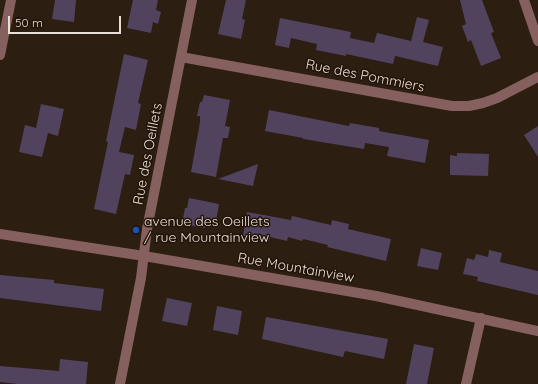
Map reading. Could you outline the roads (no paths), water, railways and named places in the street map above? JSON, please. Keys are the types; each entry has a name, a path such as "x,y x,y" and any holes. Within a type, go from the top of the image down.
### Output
{"street":[{"path":"0,55 11,0"},
{"name":"Rue des Oeillets","path":"120,384 192,0"},
{"path":"524,0 538,41"},
{"name":"Rue des Pommiers","path":"181,57 452,106 483,103 497,98 538,77"},
{"name":"Rue Mountainview","path":"0,234 144,256 398,300 538,331"},
{"path":"466,384 481,318"}],"place":[{"name":"avenue des Oeillets / rue Mountainview","path":"136,230"}]}
